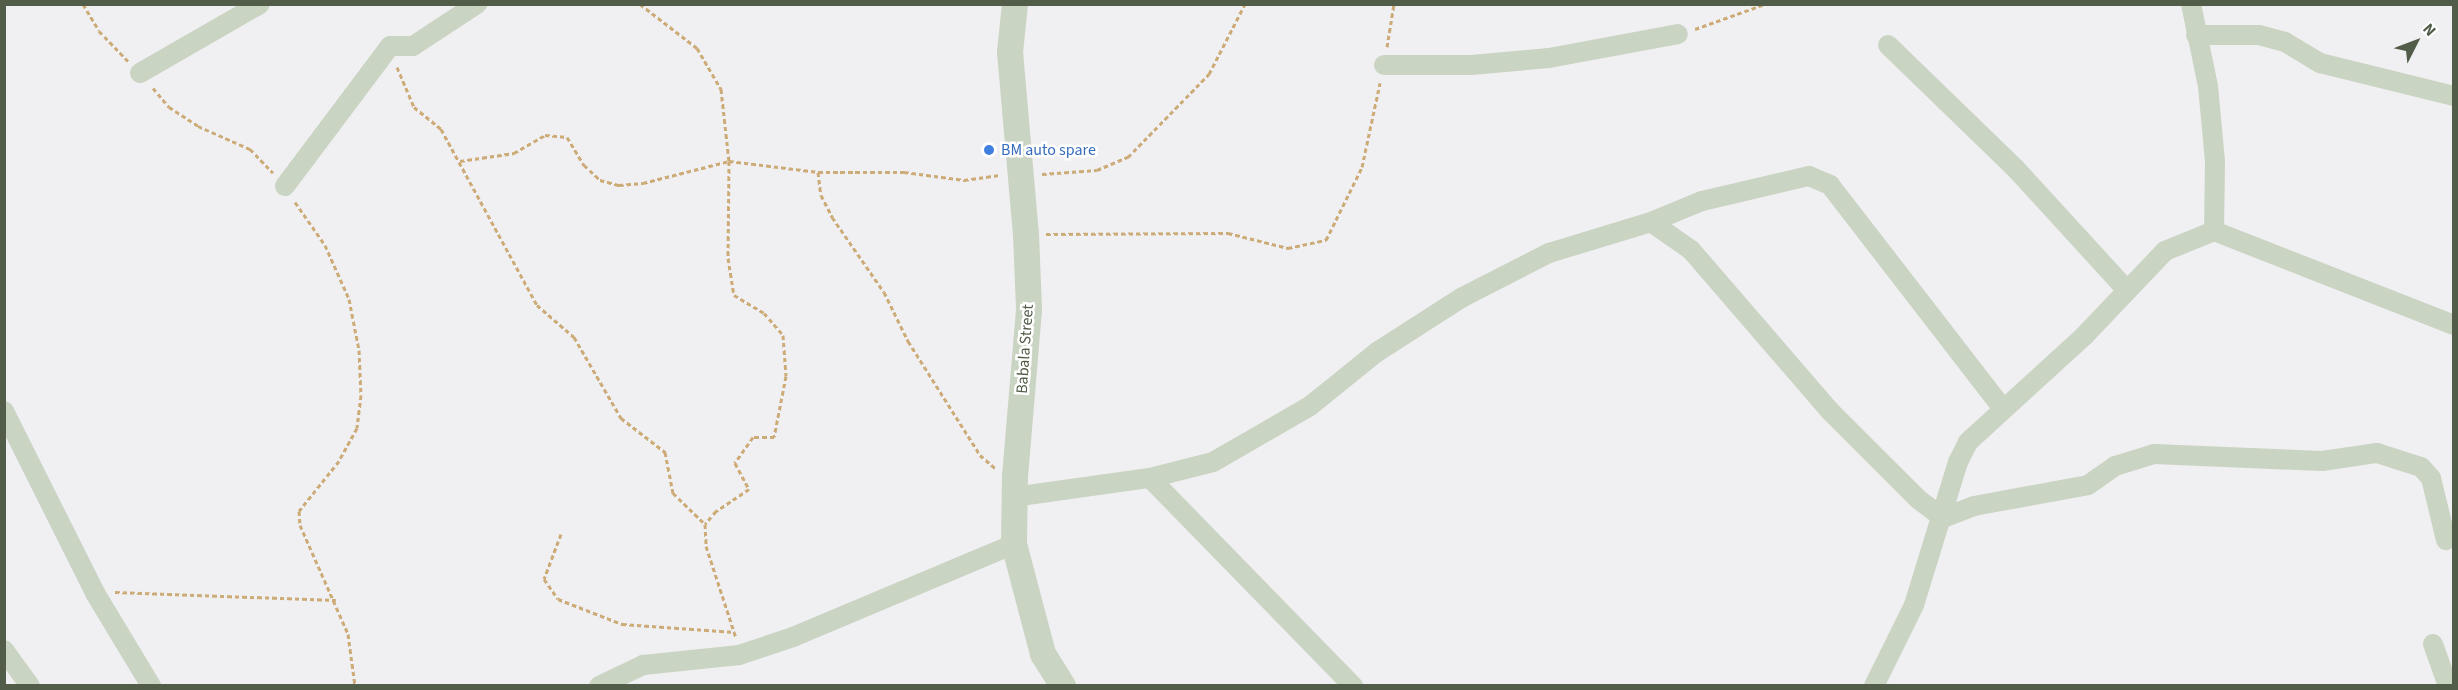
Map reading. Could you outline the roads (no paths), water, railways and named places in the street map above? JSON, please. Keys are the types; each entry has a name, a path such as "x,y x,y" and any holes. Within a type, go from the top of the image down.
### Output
{"street":[{"path":"140,73 260,4"},
{"path":"285,186 390,46 413,46 456,9 477,4"},
{"name":"Babala Street","path":"1015,4 1010,52 1018,171 1026,234 1029,310 1014,487 1014,544 1043,654 1062,686"},
{"path":"2191,4 2208,86 2215,162 2214,231"},
{"path":"1384,65 1471,65 1549,58 1678,34"},
{"path":"2196,35 2259,35 2285,42 2320,63 2454,96"},
{"path":"1888,45 1908,69 2007,160 2126,289"},
{"path":"1014,487 1150,478 1213,462 1310,406 1377,352 1461,298 1539,258 1650,222 1702,201 1809,176 1830,185 2004,410"},
{"path":"1650,222 1690,250 1830,411 1918,499 1943,518"},
{"path":"1874,686 1914,605 1943,518 1958,462 1968,442 2085,335 2126,289 2165,251 2214,231 2454,326"},
{"path":"4,411 95,593 151,686"},
{"path":"1943,518 1974,506 2088,485 2115,466 2154,454 2322,461 2377,453 2421,467 2431,478 2445,540"},
{"path":"1150,478 1353,686"},
{"path":"599,686 643,664 739,655 793,637 1014,544"},
{"path":"2433,644 2448,686"},
{"path":"4,650 30,686"}],"place":[{"name":"BM auto spare","path":"989,150"}]}
